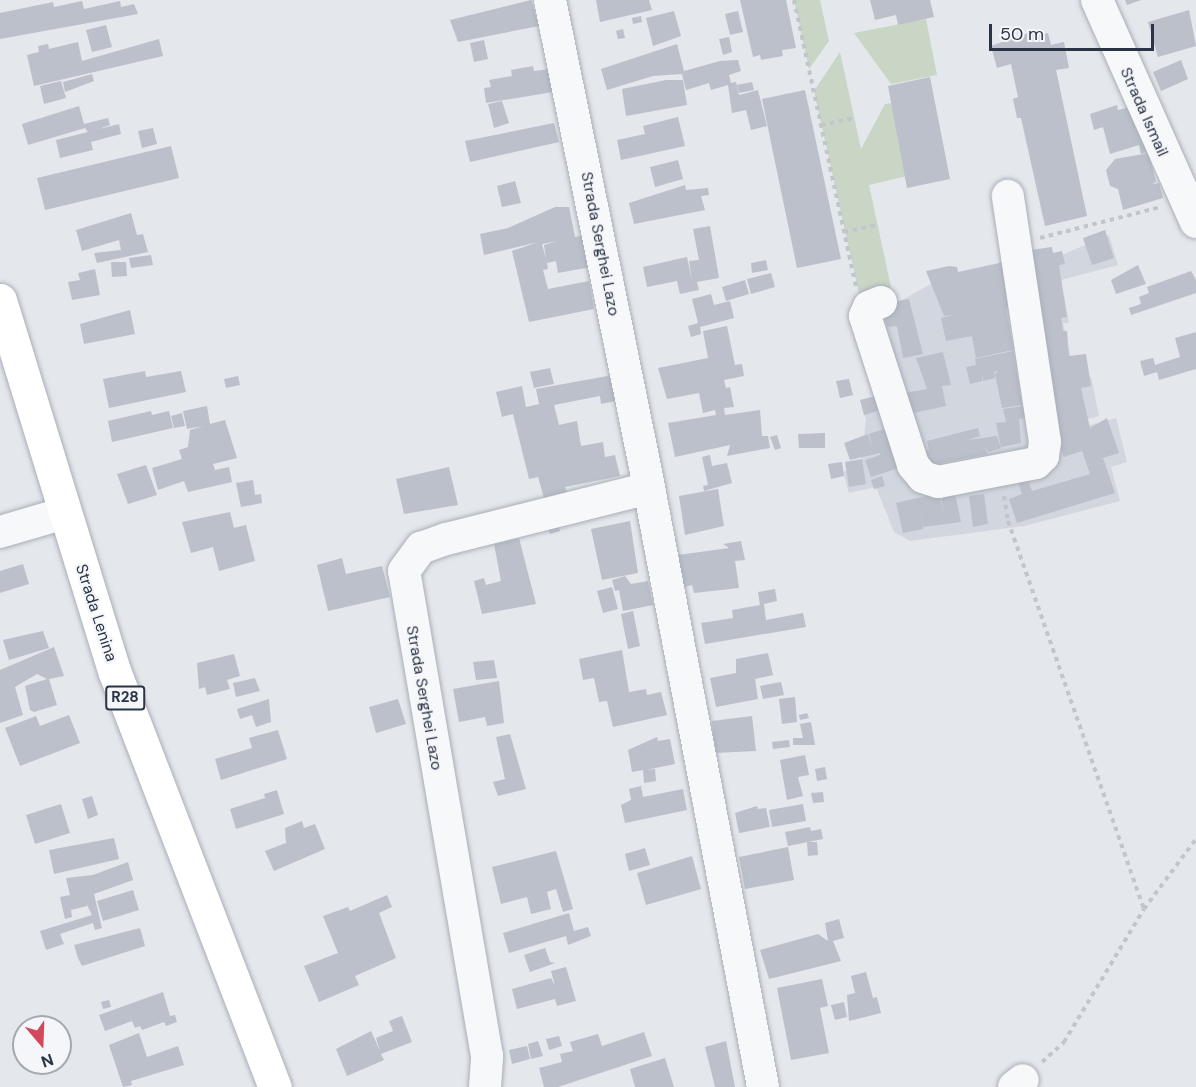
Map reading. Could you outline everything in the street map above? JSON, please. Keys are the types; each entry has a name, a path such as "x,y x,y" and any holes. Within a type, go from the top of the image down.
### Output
{"main road":[{"name":"Strada Lenina","path":"0,300 115,673 275,1087"}],"street":[{"name":"Strada Serghei Lazo","path":"550,0 649,488 763,1087"},
{"name":"Strada Ismail","path":"1097,0 1190,212"},
{"path":"869,298 869,307 865,316 918,471 938,482 1036,463 1043,456 1045,442 1012,245 1008,196"},
{"name":"Strada Serghei Lazo","path":"485,1087 487,1056 404,571 421,548 446,539 649,488"},
{"path":"0,532 64,513"}],"path":[{"path":"794,0 844,232 869,298"},
{"path":"821,125 854,118"},
{"path":"1012,245 1190,212"},
{"path":"844,232 878,225"},
{"path":"1007,468 1004,497 1008,521 1144,909"},
{"path":"1018,1084 1064,1042 1144,909 1196,839"}],"shaded area":[{"path":"1109,235 1118,265 1061,280 1069,323 1063,323 1076,380 1091,377 1099,416 1084,420 1086,426 1116,418 1127,462 1111,467 1120,501 1024,526 910,541 894,532 876,487 849,493 843,472 861,466 866,419 862,405 889,397 880,312 931,284 1064,254"}],"green space":[{"path":"794,0 820,0 829,41 809,69"},
{"path":"926,19 937,75 891,84 854,33"},
{"path":"840,52 861,149 885,104 892,103 907,176 869,185 891,287 889,293 860,298 814,91"}],"building":[{"path":"531,0 539,26 458,42 450,20"},
{"path":"596,0 649,0 652,10 600,22"},
{"path":"740,0 786,0 796,48 782,50 783,56 761,60 760,55 753,57"},
{"path":"870,0 930,0 934,17 898,25 896,15 875,20"},
{"path":"1125,0 1141,0 1127,5"},
{"path":"82,1 84,9 120,1 121,7 134,4 138,14 0,39 0,13 53,2 54,7"},
{"path":"1189,10 1196,46 1158,57 1148,22"},
{"path":"674,11 681,36 653,46 646,18"},
{"path":"738,11 743,32 730,35 725,14"},
{"path":"641,16 642,22 633,24 632,18"},
{"path":"106,25 112,47 92,52 86,30"},
{"path":"623,29 625,38 618,39 616,31"},
{"path":"1037,30 1039,35 1048,33 1051,45 1064,42 1069,68 1056,70 1087,216 1045,226 1021,118 1017,118 1013,99 1018,97 1011,64 997,68 991,46"},
{"path":"729,37 732,52 723,55 719,39"},
{"path":"159,39 163,56 34,86 27,55 39,52 38,46 48,44 49,49 78,42 82,61"},
{"path":"484,40 488,59 474,62 470,43"},
{"path":"677,44 684,71 720,61 738,60 741,71 729,75 731,83 736,82 739,95 758,90 767,126 751,130 746,110 732,113 728,85 711,90 709,83 686,90 682,74 653,76 607,90 601,69"},
{"path":"1181,60 1188,79 1161,91 1153,72"},
{"path":"533,66 534,71 550,69 553,92 486,103 484,88 491,87 489,80 512,76 511,70"},
{"path":"92,74 94,81 65,92 63,82"},
{"path":"930,77 950,179 907,188 888,86"},
{"path":"666,80 683,80 687,105 626,116 622,89"},
{"path":"61,81 66,98 44,104 40,86"},
{"path":"752,82 754,90 739,93 737,85"},
{"path":"805,90 841,259 797,268 762,99"},
{"path":"502,101 509,123 494,128 488,104"},
{"path":"1117,105 1118,110 1134,106 1147,152 1141,154 1139,145 1110,154 1103,127 1094,130 1090,114"},
{"path":"79,106 84,124 108,118 110,125 99,129 119,124 121,134 91,142 93,150 60,158 56,140 88,132 85,128 28,145 22,124"},
{"path":"678,117 685,146 621,160 617,140 645,134 643,126"},
{"path":"554,123 559,142 470,162 465,141"},
{"path":"153,128 157,144 142,148 138,131"},
{"path":"171,146 179,178 45,210 37,178"},
{"path":"1149,153 1156,182 1152,184 1159,183 1163,198 1123,210 1118,189 1110,186 1106,170 1115,159"},
{"path":"678,160 683,179 655,187 650,167"},
{"path":"515,181 521,203 502,207 497,186"},
{"path":"685,185 686,190 708,188 709,195 701,196 705,210 634,224 629,203"},
{"path":"555,207 569,207 575,237 585,235 591,267 558,273 556,261 547,263 548,269 543,270 548,289 589,281 594,309 529,322 512,251 538,242 484,255 480,234 508,228","holes":["557,241 544,245 546,259 542,244"]},
{"path":"131,213 137,235 143,234 148,252 97,263 94,253 121,250 119,240 82,251 76,230"},
{"path":"710,226 719,278 697,282 699,290 680,294 677,281 647,287 643,267 687,257 692,281 689,261 699,260 693,229"},
{"path":"1105,230 1114,258 1092,265 1083,238"},
{"path":"1052,247 1053,253 1062,251 1065,264 1059,265 1067,317 1061,318 1063,331 1067,331 1069,356 1086,354 1091,386 1081,388 1090,428 1107,418 1119,453 1103,458 1115,493 1017,523 1009,499 1022,494 1018,483 1028,480 1032,491 1090,474 1082,451 1064,457 1055,432 1031,250"},
{"path":"151,255 153,265 131,268 129,258"},
{"path":"766,260 768,270 752,273 751,263"},
{"path":"111,262 126,262 127,276 112,277"},
{"path":"1004,262 1013,306 1006,308 1013,350 976,358 972,336 946,341 941,318 953,315 944,316 926,271 949,266 957,267 958,272"},
{"path":"1138,265 1146,284 1116,294 1111,280"},
{"path":"95,269 100,295 72,300 68,282 80,280 78,273"},
{"path":"1191,271 1196,280 1196,293 1131,315 1129,308 1141,304 1139,297 1149,293 1147,287"},
{"path":"771,273 775,287 751,294 747,279"},
{"path":"745,280 749,294 726,301 722,287"},
{"path":"711,294 714,305 730,301 734,318 700,327 701,334 691,337 688,326 698,323 692,299"},
{"path":"909,299 923,354 903,358 897,326 887,327 883,304"},
{"path":"130,310 135,334 84,344 80,324"},
{"path":"727,326 735,365 742,364 744,376 724,380 726,388 730,387 734,407 724,408 725,415 760,410 762,436 768,436 770,448 727,456 730,445 675,457 668,423 716,415 715,410 703,413 699,393 667,399 658,368 708,358 703,331"},
{"path":"1196,332 1196,369 1159,380 1157,372 1144,376 1140,361 1153,358 1155,365 1180,357 1175,338"},
{"path":"1013,351 1022,405 1002,408 995,374 998,371 994,372 995,378 983,381 982,374 982,381 970,384 966,367 976,365 975,359"},
{"path":"943,352 951,385 942,386 946,406 909,414 905,393 927,389 916,358"},
{"path":"550,368 554,384 534,388 530,372"},
{"path":"145,371 146,377 181,371 186,392 109,408 103,379"},
{"path":"613,375 616,401 601,404 600,396 554,405 559,425 577,421 581,446 603,442 605,457 615,455 620,476 565,487 567,492 544,498 538,477 529,479 513,414 502,417 496,392 522,386 526,407 539,404 536,389"},
{"path":"238,376 240,385 226,388 224,379"},
{"path":"849,379 853,395 840,398 836,381"},
{"path":"883,394 887,408 864,415 860,400"},
{"path":"207,406 210,424 225,420 237,458 213,464 215,470 229,467 232,482 188,492 184,481 158,490 152,468 182,459 179,450 188,447 190,430 203,426 187,429 183,411"},
{"path":"1023,406 1026,418 1019,419 1021,443 1001,447 996,423 1006,422 1003,409"},
{"path":"151,411 152,415 169,411 173,428 112,442 108,421"},
{"path":"182,413 185,426 174,428 171,416"},
{"path":"978,428 980,436 968,440 997,436 1001,448 988,452 986,446 987,454 931,465 925,451 929,450 927,441"},
{"path":"884,429 887,437 895,434 899,468 871,477 865,460 880,455 880,453 850,460 844,443 868,434 873,450 869,434"},
{"path":"825,433 825,448 799,448 798,434"},
{"path":"777,435 781,448 775,450 770,437"},
{"path":"710,455 712,466 727,463 732,483 704,491 703,486 708,485 702,457"},
{"path":"862,459 866,484 849,487 845,462"},
{"path":"842,462 844,476 831,479 828,464"},
{"path":"146,465 157,495 128,504 117,474"},
{"path":"449,467 458,505 404,514 396,479"},
{"path":"882,476 885,486 874,489 871,480"},
{"path":"253,480 255,495 261,494 262,503 241,507 236,483"},
{"path":"718,489 724,526 685,535 679,496"},
{"path":"954,489 961,522 923,527 920,509 923,529 903,533 896,503 939,493 944,513 940,492"},
{"path":"984,494 988,524 973,527 969,496"},
{"path":"230,512 234,528 246,525 255,561 219,571 213,547 191,553 182,522"},
{"path":"557,521 560,531 550,534 547,524"},
{"path":"630,521 638,573 602,580 591,529"},
{"path":"519,538 536,604 482,614 474,581 484,578 486,585 501,581 494,544"},
{"path":"741,541 745,560 735,561 739,588 694,593 692,585 684,587 678,555 729,548 723,544"},
{"path":"342,558 346,574 382,566 390,597 328,611 317,565"},
{"path":"23,564 29,584 0,593 0,571"},
{"path":"625,576 631,584 648,581 653,605 623,611 619,590 615,591 612,580"},
{"path":"612,587 618,609 603,613 597,591"},
{"path":"775,589 777,601 764,604 766,620 803,613 806,627 705,644 701,623 733,618 732,610 760,605 758,592"},
{"path":"633,611 640,646 628,649 621,614"},
{"path":"43,631 49,648 9,660 3,640"},
{"path":"54,647 64,676 49,679 57,705 34,712 30,710 25,686 47,679 37,674 15,687 23,715 0,723 0,670"},
{"path":"622,650 629,692 646,689 647,695 661,692 667,715 613,727 607,701 599,702 594,678 583,680 579,659"},
{"path":"768,653 773,675 755,679 758,699 716,707 710,678 736,673 736,659"},
{"path":"234,654 240,676 227,680 230,689 207,695 205,687 199,689 197,663"},
{"path":"494,660 497,678 476,680 473,662"},
{"path":"255,678 260,691 236,697 233,683"},
{"path":"499,681 504,723 487,726 485,717 459,722 453,689"},
{"path":"781,682 784,695 763,699 760,686"},
{"path":"795,697 797,722 782,724 779,699"},
{"path":"269,699 271,722 256,727 252,715 240,719 237,709"},
{"path":"398,699 406,724 376,733 369,707"},
{"path":"807,713 809,718 800,720 799,715"},
{"path":"69,715 80,743 20,766 5,728 36,716 40,726"},
{"path":"752,716 756,751 715,753 712,721"},
{"path":"811,722 815,745 793,745 793,738 803,738 800,724"},
{"path":"278,730 287,759 221,780 215,759 252,748 249,738"},
{"path":"510,734 526,789 498,796 493,782 505,779 496,737"},
{"path":"657,737 658,741 670,739 675,764 646,770 655,769 656,781 644,783 643,770 632,772 628,750"},
{"path":"789,740 790,747 773,749 772,742"},
{"path":"805,755 809,775 798,777 803,796 787,800 780,760"},
{"path":"825,767 827,779 817,781 815,769"},
{"path":"641,786 643,797 683,789 687,810 625,823 621,805 631,800 629,789"},
{"path":"277,790 284,814 236,829 230,809 265,798 264,794"},
{"path":"823,792 824,802 813,803 811,793"},
{"path":"92,796 98,815 88,819 82,799"},
{"path":"61,804 70,833 35,844 26,815"},
{"path":"803,804 806,821 772,827 769,810"},
{"path":"757,806 758,809 766,808 770,827 739,833 735,813"},
{"path":"302,821 304,828 315,824 325,849 274,871 265,851 286,843 285,828"},
{"path":"810,827 811,831 821,829 823,839 788,846 785,832"},
{"path":"114,838 119,859 54,874 49,850"},
{"path":"807,842 817,842 818,855 808,856"},
{"path":"788,847 794,880 745,889 739,857"},
{"path":"645,848 650,865 629,871 625,854"},
{"path":"556,851 573,909 563,912 556,889 547,892 551,909 531,914 527,897 501,904 492,867"},
{"path":"692,856 701,889 646,905 637,873"},
{"path":"128,862 133,880 94,894 102,928 95,930 93,923 60,934 64,944 46,950 40,931 92,915 85,901 87,906 71,910 72,917 65,919 60,897 70,895 66,878 93,875"},
{"path":"133,890 139,910 103,921 97,901"},
{"path":"387,895 392,907 379,913 396,958 355,976 359,985 319,1002 304,966 338,953 323,916 348,907 350,911"},
{"path":"569,913 574,931 588,927 591,936 568,945 566,936 509,953 503,933"},
{"path":"839,919 844,938 833,941 841,961 769,979 760,950 818,934 828,941 825,923"},
{"path":"140,928 145,946 82,966 74,945"},
{"path":"545,948 550,962 555,963 530,972 524,955"},
{"path":"566,967 576,1001 557,1006 555,999 517,1009 512,989 551,978 555,986 551,971"},
{"path":"866,972 873,998 877,997 881,1013 849,1021 847,995 855,993 851,976"},
{"path":"822,979 828,1006 820,1008 829,1053 791,1060 777,988"},
{"path":"163,992 170,1016 175,1015 177,1022 166,1026 164,1022 142,1030 140,1026 135,1028 132,1021 105,1031 99,1015"},
{"path":"109,1000 111,1007 103,1009 101,1002"},
{"path":"844,1002 847,1017 835,1020 831,1005"},
{"path":"402,1016 412,1042 381,1054 384,1060 347,1076 336,1049 371,1031 380,1051 376,1038 393,1031 389,1021"},
{"path":"644,1032 652,1056 558,1087 544,1087 539,1068 562,1062 560,1054 573,1051 570,1042 598,1034 602,1046"},
{"path":"139,1033 147,1057 178,1046 184,1065 131,1081 132,1085 123,1087 109,1045"},
{"path":"559,1036 562,1046 549,1050 546,1039"},
{"path":"538,1041 543,1056 531,1059 528,1044"},
{"path":"726,1041 735,1087 715,1087 705,1047"},
{"path":"527,1046 530,1059 512,1064 509,1050"},
{"path":"665,1058 674,1087 635,1087 630,1069"}]}
